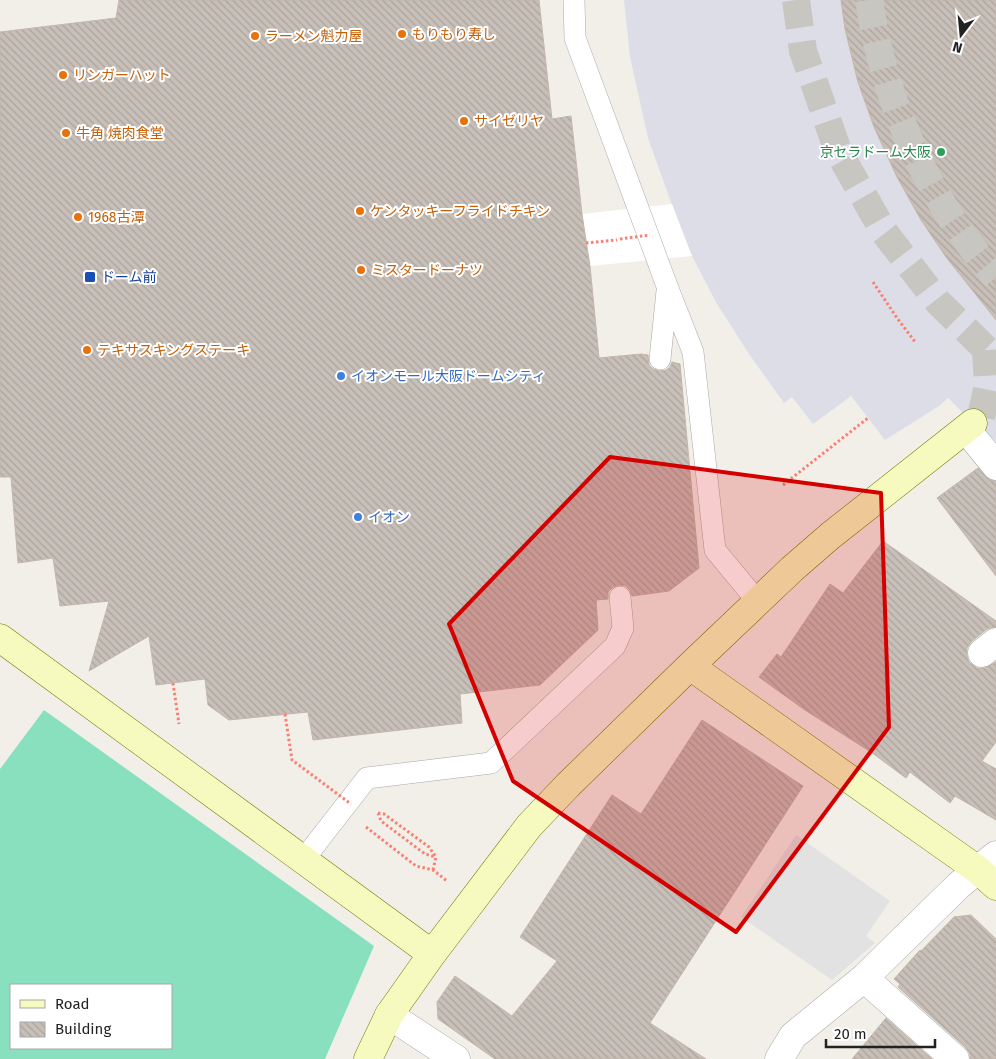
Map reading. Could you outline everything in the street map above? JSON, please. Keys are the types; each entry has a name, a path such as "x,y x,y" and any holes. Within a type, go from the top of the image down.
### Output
{"street":[{"path":"368,1059 389,1015 432,954 529,826 568,785 690,666 830,536 970,426 996,466"},
{"path":"0,638 432,954"},
{"path":"690,666 990,870 959,885 864,978 793,1036 780,1059"},
{"path":"864,978 954,1059"},
{"path":"389,1015 456,1059"}],"lane":[{"path":"574,0 575,38 667,286 694,352 715,550 758,602"},
{"path":"660,359 667,286"},
{"path":"304,859 368,778 491,763 614,646 623,628 620,597"}],"path":[{"path":"586,243 650,235"},
{"path":"873,282 916,342"},
{"path":"783,485 868,418"},
{"path":"173,683 179,724"},
{"path":"285,714 292,760 351,804"},
{"path":"378,813 384,814 429,848 436,857 425,854 381,821 378,813"},
{"path":"359,822 416,866 433,870 448,882"},
{"path":"433,870 436,857"}],"highlighted area":[{"path":"610,457 881,493 889,727 736,932 513,781 449,624"}],"green space":[{"path":"44,710 374,946 325,1059 0,1059 0,769"}],"shaded area":[{"path":"624,0 841,0 845,29 858,82 874,127 897,177 921,220 946,257 996,314 996,441 973,423 948,398 939,406 885,440 851,396 813,424 792,397 784,403 749,354 717,304 682,233 648,138 630,57"},
{"path":"796,835 890,901 866,936 875,943 832,980 741,917"}],"pier":[{"path":"672,204 692,256 590,266 582,214"}],"building":[{"name":"イオンモール大阪ドームシティ","path":"119,0 539,0 552,119 571,116 590,266 599,358 648,355 649,365 659,371 666,370 672,362 680,364 699,568 669,591 632,596 626,586 619,585 613,587 608,592 608,599 596,600 598,630 540,685 460,694 462,723 313,740 308,712 229,720 208,705 205,679 156,685 149,636 89,671 109,601 60,606 53,558 18,563 11,477 0,477 0,32 116,18"},
{"name":"京セラドーム大阪","path":"841,0 996,0 996,320 946,257 921,220 897,177 874,127 858,82 845,29"},
{"path":"978,468 990,480 996,481 996,576 937,498"},
{"path":"883,541 996,621 996,627 987,629 972,641 967,648 967,655 969,662 977,668 985,668 996,662 996,742 982,761 996,769 996,820 955,796 950,803 910,772 906,778 871,752 805,710 759,677 777,654 781,657 830,584 843,593"},
{"path":"702,720 803,786 650,1023 706,1059 495,1059 438,1019 437,1002 455,976 512,1016 557,961 520,937 612,795 641,814"},
{"path":"971,915 996,939 996,1059 970,1059 970,1054 965,1047 898,987 900,984 894,979 954,917"},
{"path":"886,1018 932,1059 852,1059"}],"tunnel":[{"path":"796,0 803,51 838,151 884,232 938,302 996,359"},
{"path":"869,0 876,38 886,75 898,112 913,148 950,216 996,277"},
{"path":"981,417 988,385 986,350"}],"place":[{"name":"もりもり寿し","path":"402,34"},
{"name":"ラーメン魁力屋","path":"255,36"},
{"name":"リンガーハット","path":"63,75"},
{"name":"サイゼリヤ","path":"464,121"},
{"name":"牛角 焼肉食堂","path":"66,133"},
{"name":"京セラドーム大阪","path":"941,152"},
{"name":"ケンタッキーフライドチキン","path":"360,211"},
{"name":"1968古潭","path":"78,217"},
{"name":"ミスタードーナツ","path":"361,270"},
{"name":"ドーム前","path":"90,277"},
{"name":"テキサスキングステーキ","path":"87,350"},
{"name":"イオンモール大阪ドームシティ","path":"341,376"},
{"name":"イオン","path":"358,517"}]}
